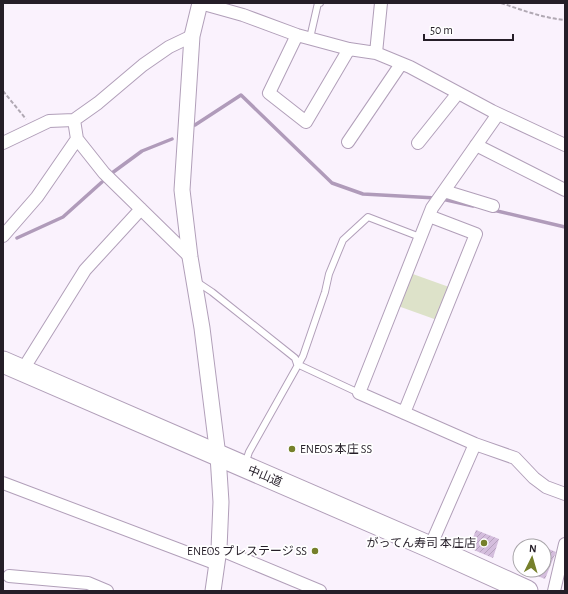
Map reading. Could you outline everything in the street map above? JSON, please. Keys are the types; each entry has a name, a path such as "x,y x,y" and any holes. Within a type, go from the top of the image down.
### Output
{"highway":[{"name":"中山道","path":"3,362 430,547 527,591"}],"street":[{"path":"213,591 219,549 221,502 218,456 202,328 190,257 182,190 192,36 200,3 243,15 297,35 349,49 376,53 401,64 498,114 565,145"},
{"path":"376,53 381,3"},
{"path":"297,35 269,93 306,122 349,49"},
{"path":"3,143 50,120 74,120 98,103 143,65 169,47 192,36"},
{"path":"348,142 401,64"},
{"path":"418,143 458,93"},
{"path":"498,114 440,196 429,216 359,393 475,444 515,458 534,478 546,487 565,494"},
{"path":"74,120 77,139 104,173 190,257"},
{"path":"3,236 37,197 77,139"},
{"path":"476,145 565,190"},
{"path":"440,196 493,206"},
{"path":"22,371 85,270 141,210"},
{"path":"404,413 476,234 429,216"},
{"path":"430,547 475,444"},
{"path":"3,483 217,564"},
{"path":"554,591 565,544"},
{"path":"219,549 320,591"},
{"path":"9,576 88,583 100,590"}],"lane":[{"path":"310,38 318,3 320,3"},
{"path":"244,467 248,452 297,364 303,356 325,292 329,274 344,240 368,217 420,237"},
{"path":"194,281 212,292 289,353 295,358 297,364 359,393"}],"path":[{"path":"501,3 550,19 565,20"},
{"path":"3,91 33,128"}],"green space":[{"path":"410,273 449,287 437,320 398,306"}],"building":[{"path":"476,530 499,539 493,558 469,548"},
{"path":"552,550 556,552 552,562"}],"waterway":[{"path":"195,125 241,95 332,183 363,194 436,198"},
{"path":"112,173 142,151 172,139"},
{"path":"17,238 63,217 102,182"},
{"path":"442,199 473,206"},
{"path":"493,210 565,227"}],"place":[{"name":"ENEOS 本庄 SS","path":"292,449"},
{"name":"がってん寿司 本庄店","path":"484,543"},
{"name":"ENEOS プレステージ SS","path":"315,551"}]}
